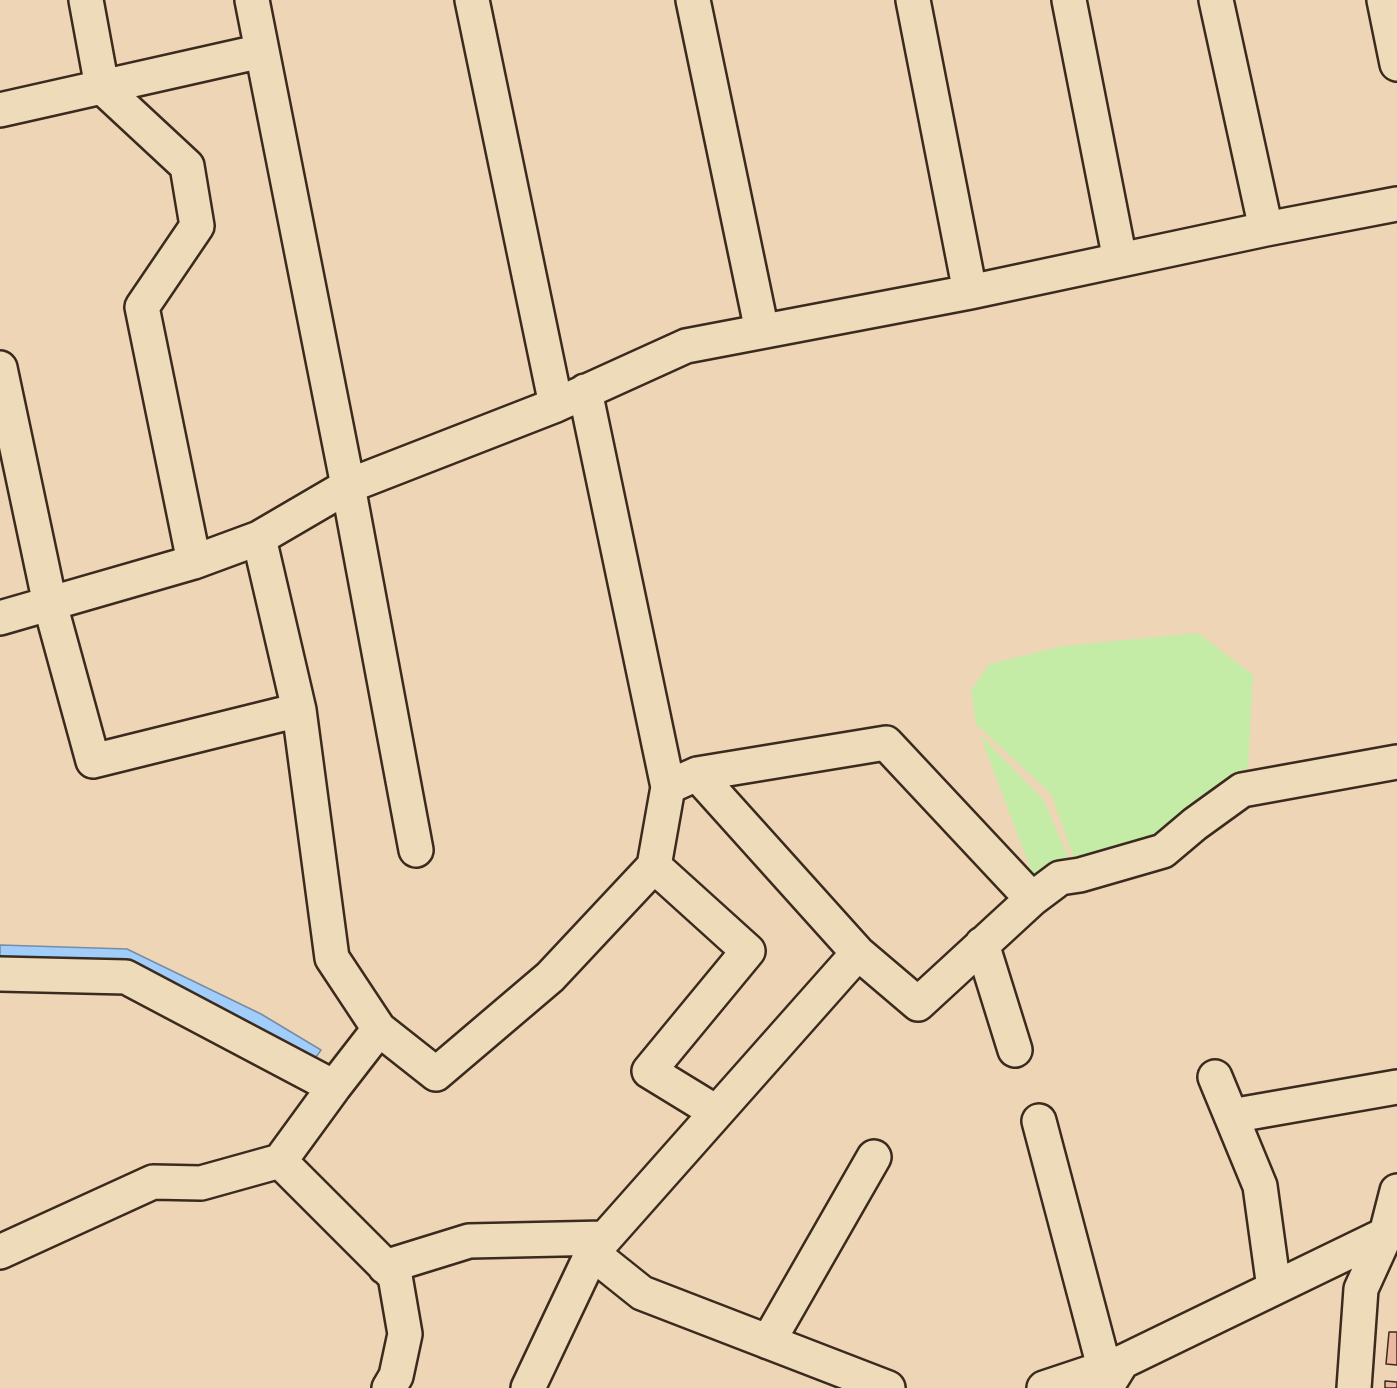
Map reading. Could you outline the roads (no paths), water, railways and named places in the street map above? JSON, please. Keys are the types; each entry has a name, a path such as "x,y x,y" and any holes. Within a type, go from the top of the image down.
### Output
{"street":[{"path":"86,0 102,87 187,166 197,226 142,307 194,562"},
{"path":"252,0 348,486 416,850"},
{"path":"472,0 556,405"},
{"path":"693,0 762,331"},
{"path":"913,0 970,292"},
{"path":"1070,0 1120,260"},
{"path":"1216,0 1266,229"},
{"path":"1384,0 1397,64"},
{"path":"0,110 262,51"},
{"path":"0,618 194,562 259,538 348,486 556,405 686,346 970,292 1266,229 1397,204"},
{"path":"0,368 50,604 93,761 299,710"},
{"path":"259,538 299,710 332,958 379,1029 436,1074 550,977 654,866 668,788 585,391"},
{"path":"668,788 698,774 886,743 1032,899"},
{"path":"698,774 858,952 918,1004 1032,899 1060,878 1080,875 1163,851 1195,824 1242,790 1397,762"},
{"path":"654,866 748,951 649,1071 716,1112"},
{"path":"982,944 1015,1050"},
{"path":"528,1388 599,1245 858,952"},
{"path":"0,974 126,977 334,1086"},
{"path":"0,1252 153,1182 201,1183 280,1161 334,1086 379,1029"},
{"path":"1215,1077 1260,1186 1274,1288"},
{"path":"1231,1116 1397,1088"},
{"path":"1039,1121 1111,1372"},
{"path":"768,1342 874,1157"},
{"path":"280,1161 395,1276 405,1334 396,1376 389,1388"},
{"path":"1353,1388 1361,1289 1386,1234 1397,1191"},
{"path":"1044,1388 1111,1372 1274,1288 1386,1234"},
{"path":"385,1267 469,1241 599,1245 642,1293 888,1388"}],"water":[{"path":"0,945 127,949 261,1014 321,1050 309,1067 125,968 0,964"}]}
